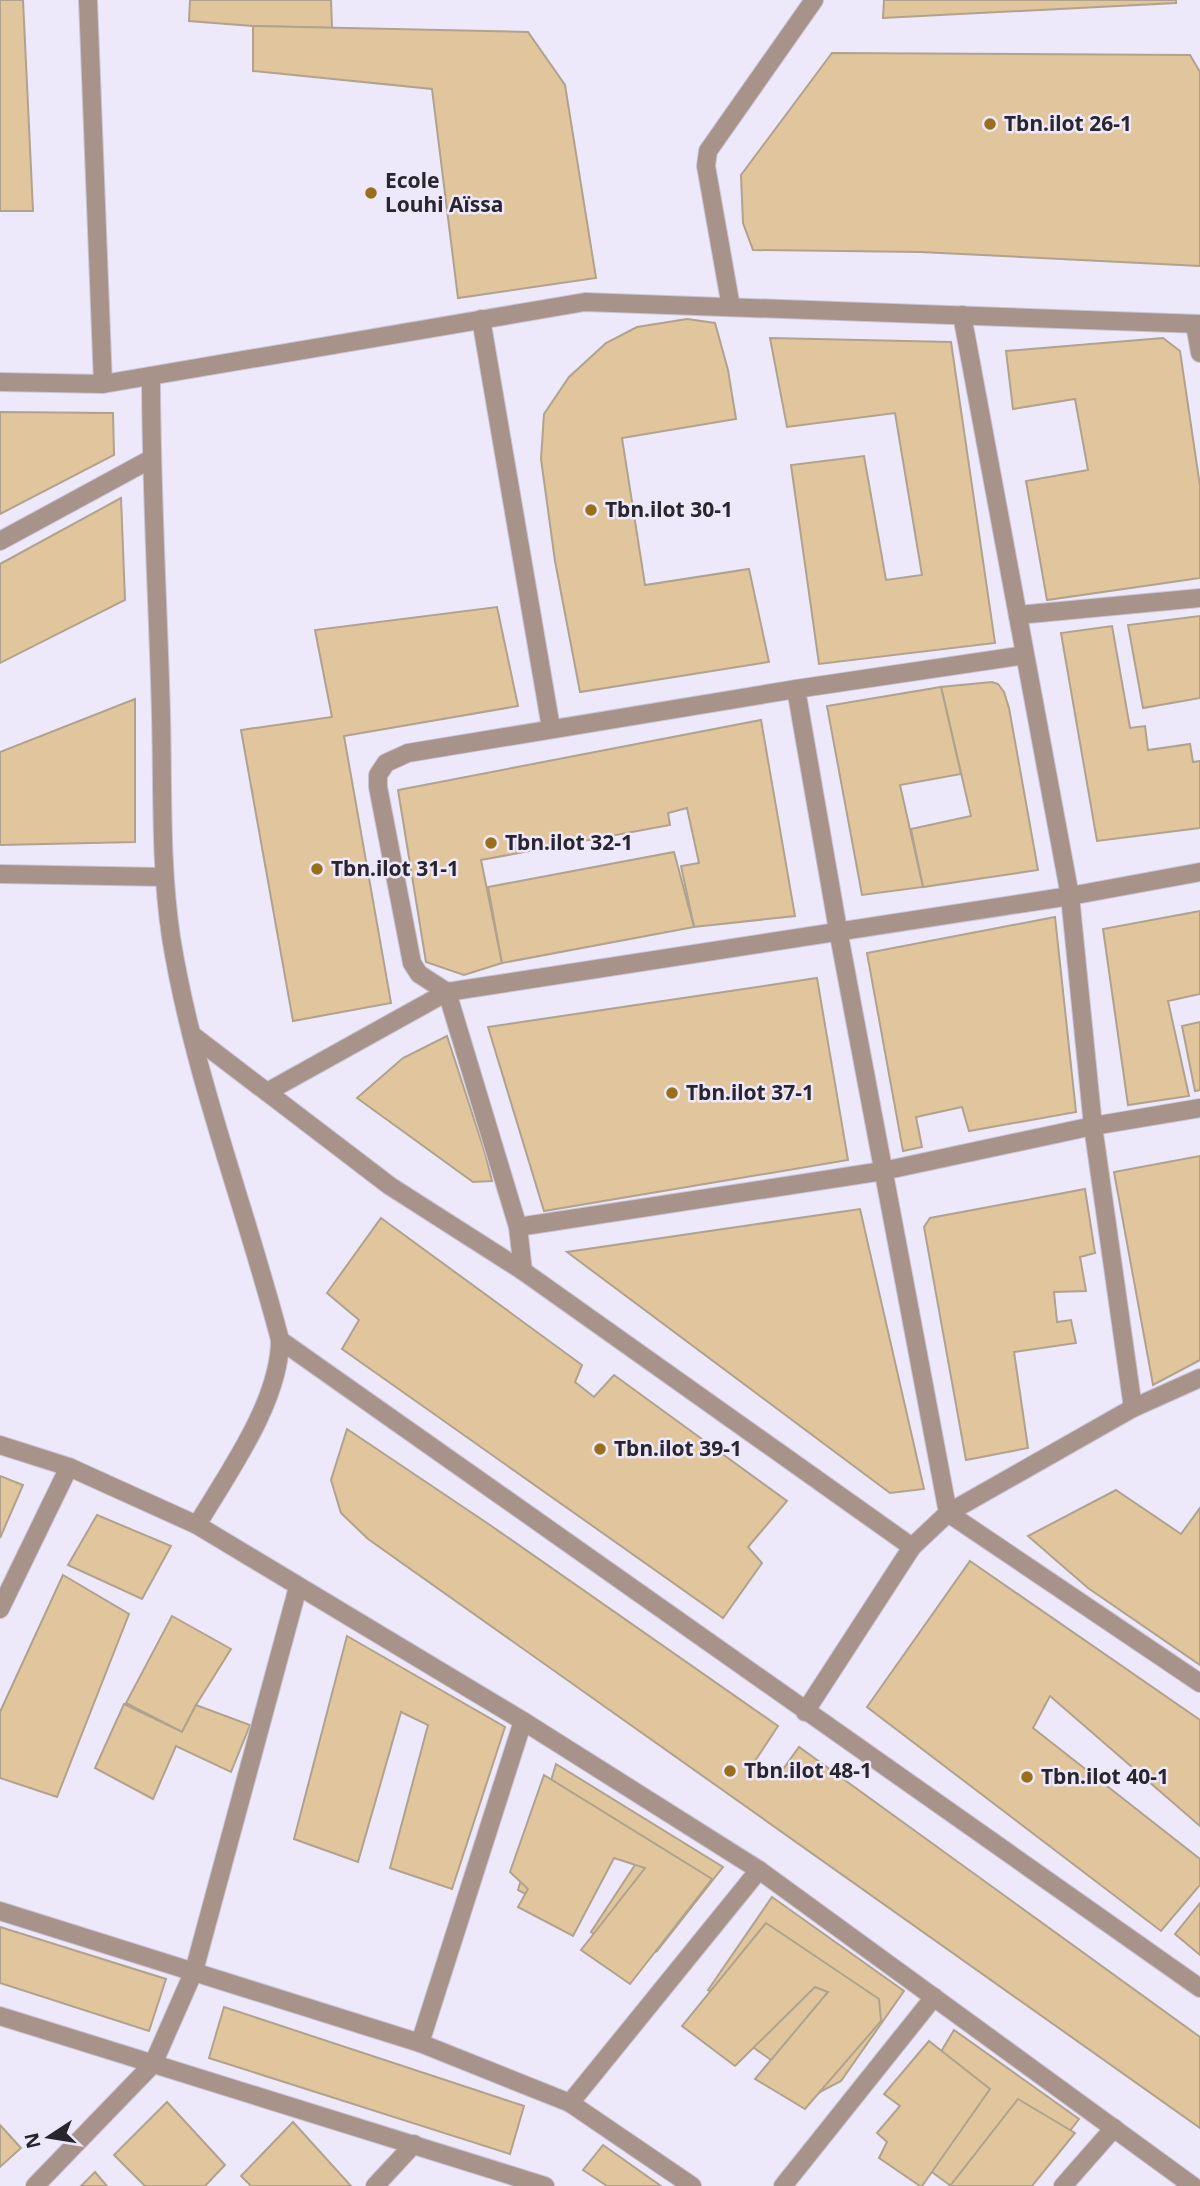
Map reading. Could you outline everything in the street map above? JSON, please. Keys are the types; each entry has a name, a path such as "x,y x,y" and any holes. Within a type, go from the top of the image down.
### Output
{"street":[{"path":"88,0 103,384"},
{"path":"731,307 706,166 708,151 814,0"},
{"path":"0,382 103,384 585,302 1198,324 1200,353"},
{"path":"962,315 1070,896 1093,1126 1133,1408"},
{"path":"481,318 551,728"},
{"path":"151,376 151,459 164,877 172,938 192,1035 280,1340 280,1358 266,1401 241,1451 197,1525"},
{"path":"0,541 151,459"},
{"path":"1018,615 1200,598"},
{"path":"523,1271 518,1227 447,992 419,974 412,963 378,787 378,775 386,763 408,753 551,728 1025,656"},
{"path":"796,689 838,930 948,1513 1200,1683"},
{"path":"267,1092 447,992 1070,896 1200,872"},
{"path":"0,874 164,877"},
{"path":"192,1035 390,1186 523,1271 912,1547"},
{"path":"518,1227 883,1171 1093,1126 1200,1108"},
{"path":"280,1340 1200,1988"},
{"path":"805,1712 912,1547 948,1513 1133,1408 1199,1379"},
{"path":"0,1445 69,1467 197,1525 523,1721 759,1870 1193,2186"},
{"path":"0,1609 69,1467"},
{"path":"36,2186 153,2064 194,1971 298,1587"},
{"path":"420,2043 523,1721"},
{"path":"570,2103 759,1870"},
{"path":"0,1911 420,2043 570,2103 692,2186"},
{"path":"783,2186 934,1997"},
{"path":"0,2017 545,2186"},
{"path":"1063,2186 1114,2128"},
{"path":"375,2186 414,2144"}],"building":[{"path":"0,0 23,0 33,211 0,211"},
{"path":"190,0 331,0 332,28 189,21"},
{"path":"884,0 1176,0 1176,3 883,18"},
{"path":"253,26 528,32 565,85 596,278 458,298 432,89 253,71"},
{"name":"Tbn.ilot 26-1","path":"832,53 1190,55 1200,72 1200,266 921,252 753,250 743,223 741,175"},
{"name":"Tbn.ilot 30-1","path":"687,319 715,323 728,370 736,419 622,438 645,585 749,569 769,662 580,692 555,561 541,459 544,414 569,377 606,343 637,327"},
{"path":"770,338 951,342 995,643 819,664 791,465 864,456 886,580 922,575 895,413 787,427"},
{"path":"1163,338 1180,351 1200,486 1200,578 1047,600 1026,481 1088,470 1075,399 1013,409 1006,351"},
{"path":"0,412 113,413 114,455 0,514"},
{"path":"121,498 125,600 0,663 0,564"},
{"name":"Tbn.ilot 31-1","path":"497,607 518,706 344,736 391,1003 293,1021 241,730 332,717 315,630"},
{"path":"1200,616 1200,698 1143,708 1128,625"},
{"path":"1112,626 1130,728 1145,726 1148,750 1190,744 1193,762 1200,761 1200,828 1097,841 1061,633"},
{"path":"992,682 998,684 1004,692 1009,708 1038,870 923,887 911,829 971,816 941,687"},
{"path":"941,687 961,774 900,785 923,887 862,895 827,706"},
{"path":"135,699 135,842 0,845 0,752"},
{"name":"Tbn.ilot 32-1","path":"761,720 795,916 694,927 681,866 699,863 687,808 668,813 670,825 481,860 502,963 464,975 426,962 398,790"},
{"path":"674,852 694,927 502,963 488,887"},
{"path":"1200,911 1200,994 1168,1001 1189,1096 1128,1105 1103,929"},
{"path":"1055,917 1076,1112 969,1131 962,1107 916,1117 922,1147 903,1151 867,953"},
{"name":"Tbn.ilot 37-1","path":"817,978 848,1160 544,1211 488,1027"},
{"path":"1200,1022 1200,1090 1195,1091 1182,1026"},
{"path":"447,1036 492,1181 473,1182 357,1098 403,1058"},
{"path":"1200,1156 1200,1360 1153,1385 1114,1172"},
{"path":"1085,1189 1095,1253 1080,1257 1086,1291 1054,1292 1057,1322 1071,1320 1076,1343 1014,1352 1028,1448 966,1460 924,1227 930,1218"},
{"path":"860,1209 924,1489 890,1493 567,1252"},
{"name":"Tbn.ilot 39-1","path":"381,1218 582,1365 575,1382 594,1397 614,1375 787,1501 748,1547 762,1563 723,1618 342,1349 359,1320 327,1293"},
{"name":"Tbn.ilot 48-1","path":"347,1429 778,1726 753,1764 776,1779 799,1747 1200,2037 1200,2128 368,1539 341,1513 331,1480"},
{"path":"0,1476 23,1485 0,1538"},
{"path":"1116,1490 1181,1534 1200,1508 1200,1665 1088,1588 1028,1536"},
{"path":"97,1515 171,1546 142,1599 68,1565"},
{"name":"Tbn.ilot 40-1","path":"970,1561 1200,1720 1200,1826 1050,1696 1033,1728 1200,1859 1200,1885 1161,1931 867,1707"},
{"path":"63,1575 129,1614 57,1797 0,1778 0,1712"},
{"path":"172,1616 231,1649 182,1732 126,1703"},
{"path":"347,1636 505,1727 452,1889 390,1868 428,1725 401,1712 358,1862 294,1839"},
{"path":"124,1704 182,1732 196,1705 250,1725 231,1772 176,1746 153,1799 95,1768"},
{"path":"556,1764 723,1867 657,1951 636,1963 591,1932 648,1845 626,1829 579,1923 518,1890"},
{"path":"544,1775 712,1879 630,1984 581,1950 645,1868 614,1858 573,1936 518,1907 528,1889 510,1872"},
{"path":"772,1897 904,1991 841,2081 818,2093 707,2015 720,1996 708,1990"},
{"path":"1200,1903 1200,1955 1175,1934"},
{"path":"766,1923 879,1999 881,2021 805,2109 755,2079 828,1992 815,1987 735,2066 682,2026"},
{"path":"0,1927 166,1979 149,2031 0,1983"},
{"path":"224,2007 524,2106 510,2154 209,2058"},
{"path":"954,2030 1079,2119 1028,2186 951,2186 888,2140"},
{"path":"929,2041 990,2089 920,2186 879,2158 887,2142 877,2133 900,2106 884,2094"},
{"path":"1018,2099 1075,2133 1032,2186 950,2186"},
{"path":"167,2102 225,2165 205,2186 145,2186 114,2155"},
{"path":"293,2122 351,2186 251,2186 241,2176"},
{"path":"0,2125 21,2148 0,2167"},
{"path":"603,2145 661,2186 607,2186 583,2170"},
{"path":"95,2172 107,2186 81,2186"}],"place":[{"name":"Tbn.ilot 26-1","path":"990,124"},
{"name":"Ecole Louhi Aïssa","path":"371,193"},
{"name":"Tbn.ilot 30-1","path":"591,510"},
{"name":"Tbn.ilot 32-1","path":"491,843"},
{"name":"Tbn.ilot 31-1","path":"317,869"},
{"name":"Tbn.ilot 37-1","path":"672,1093"},
{"name":"Tbn.ilot 39-1","path":"600,1449"},
{"name":"Tbn.ilot 48-1","path":"730,1771"},
{"name":"Tbn.ilot 40-1","path":"1027,1777"}]}
